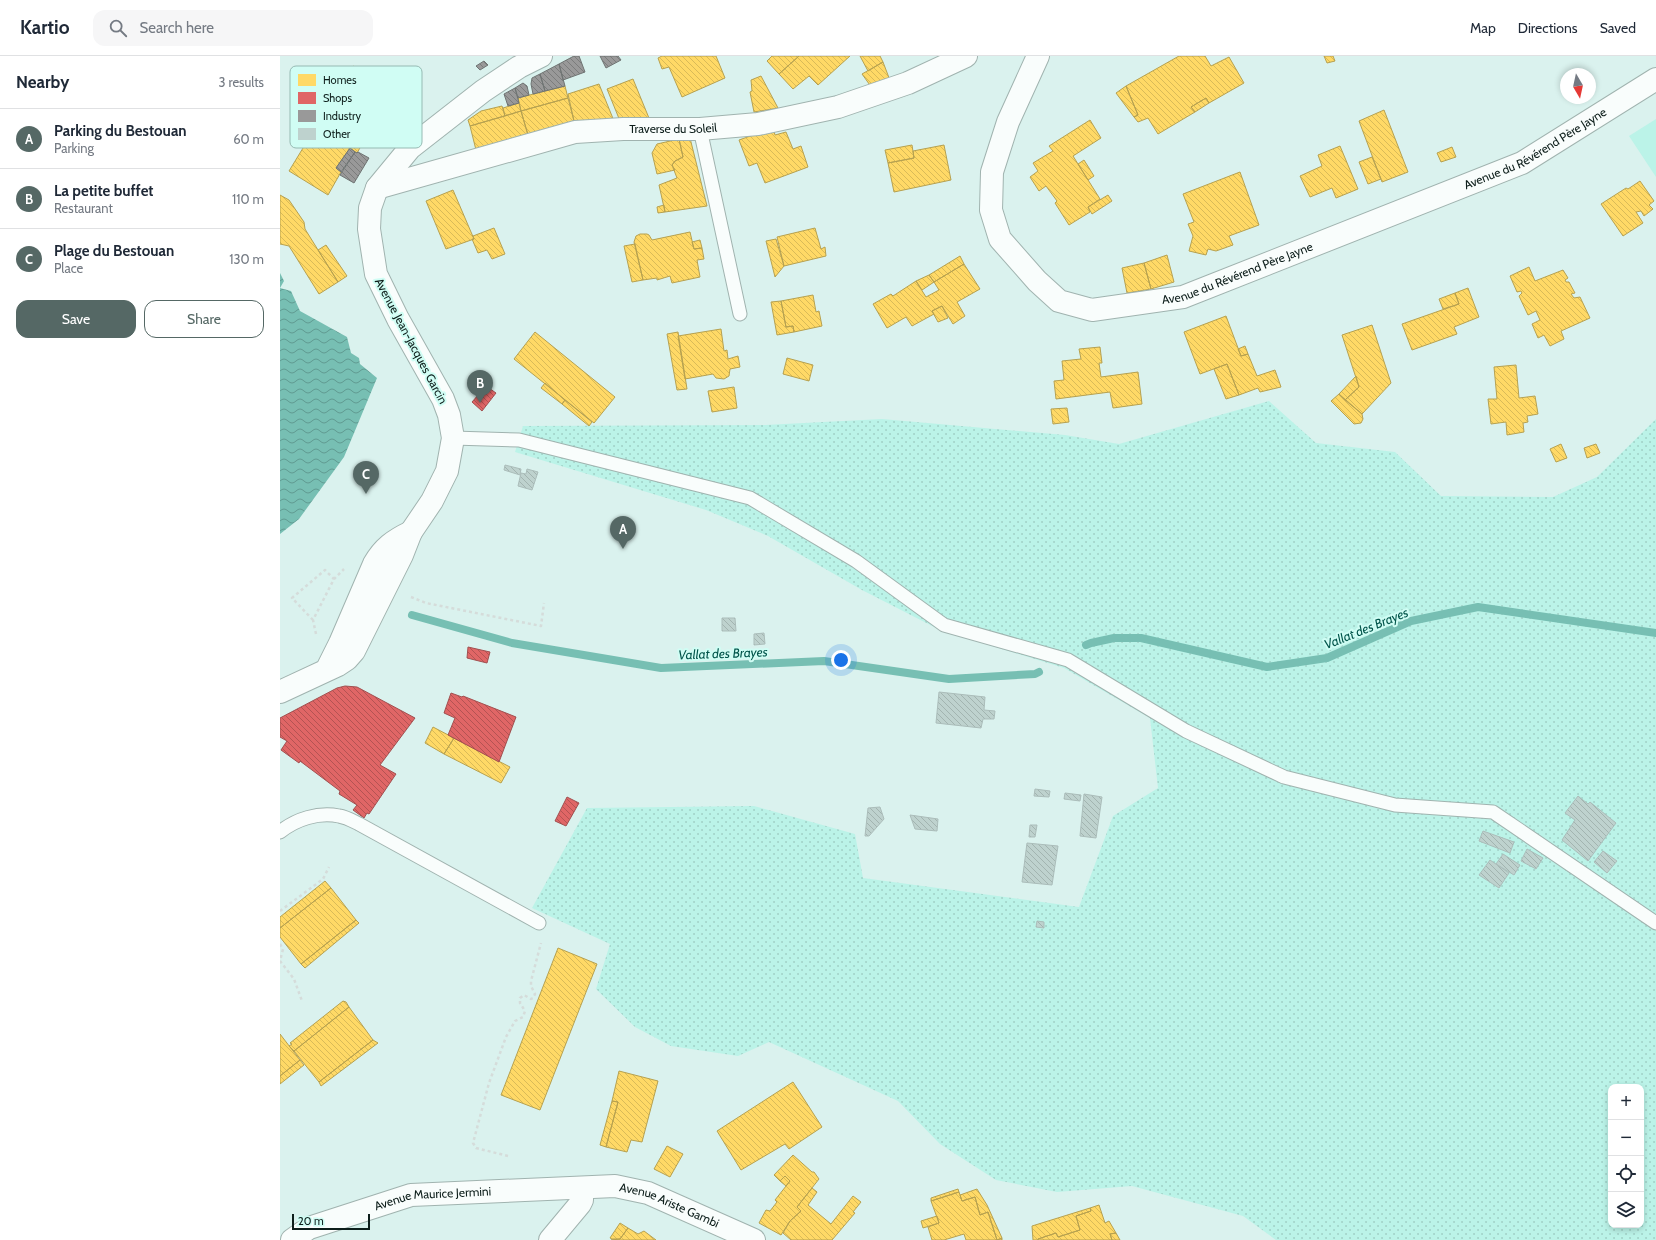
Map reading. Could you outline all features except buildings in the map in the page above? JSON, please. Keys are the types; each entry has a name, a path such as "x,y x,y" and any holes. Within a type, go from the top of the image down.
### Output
{"street":[{"path":"422,139 483,91 519,67 541,56"},
{"name":"Traverse du Soleil","path":"377,188 575,132 623,129 700,129 758,124 838,106 908,83 966,56"},
{"name":"Avenue du Révérend Père Jayne","path":"1038,56 1008,122 992,172 991,210 1000,239 1037,281 1059,301 1092,310 1183,297 1522,164 1656,79"},
{"path":"377,188 410,148"},
{"name":"Avenue Jean-Jacques Garcin","path":"280,692 347,659 354,651 402,554 411,532 432,501 447,471 453,438 443,399 398,318 376,274 370,229 370,208 377,188"},
{"name":"Avenue Ariste Gambi","path":"582,1188 616,1186 648,1193 754,1240"},
{"path":"550,1240 580,1204 582,1200 582,1188"},
{"name":"Avenue Maurice Jermini","path":"292,1240 309,1228 411,1195 582,1188"}],"lane":[{"path":"700,129 740,314"},
{"path":"453,438 519,440 750,498 856,560 944,624 1068,660 1186,731 1284,777 1395,805 1493,812 1656,923"},
{"path":"280,832 302,819 320,816 339,816 359,824 539,923"}],"path":[{"path":"312,620 334,579 348,564"},
{"path":"318,640 312,620 292,598 324,570 334,579"},
{"path":"411,597 426,603 540,626 544,603"},
{"path":"280,911 323,879 329,867"},
{"path":"280,944 283,949 280,961 294,979 302,1001"},
{"path":"508,1156 476,1148 473,1143 489,1083 506,1037 515,1021 523,1017 525,1011 520,1003 520,998 524,995 531,999 534,998 535,994 531,986 534,967"}],"shaded area":[{"path":"1656,119 1656,177 1629,136"},
{"path":"1269,401 1316,443 1395,452 1441,496 1553,497 1597,477 1656,419 1656,1240 1276,1240 1243,1216 1132,1186 1057,1192 996,1180 940,1144 898,1101 769,1042 738,1056 671,1046 635,1027 596,989 610,944 532,908 587,808 754,806 855,834 863,878 1079,907 1113,816 1158,788 1150,718 1064,668 940,630 862,590 768,536 706,510 515,452 523,426 765,425 882,419 1065,435 1119,444"}],"water":[{"path":"280,273 284,281 280,288"},
{"path":"280,288 291,291 300,311 347,337 351,353 359,358 360,364 377,378 344,457 299,519 280,534"}],"waterway":[{"name":"Vallat des Brayes","path":"1086,645 1114,638 1141,638 1267,667 1327,658 1411,621 1478,607 1656,633"},
{"name":"Vallat des Brayes","path":"412,615 512,643 661,668 824,661 949,679 1035,674 1039,672"}],"place":[{"name":"La petite buffet","path":"480,403"},
{"name":"Plage du Bestouan","path":"366,494"},
{"name":"Parking du Bestouan","path":"623,549"}]}
